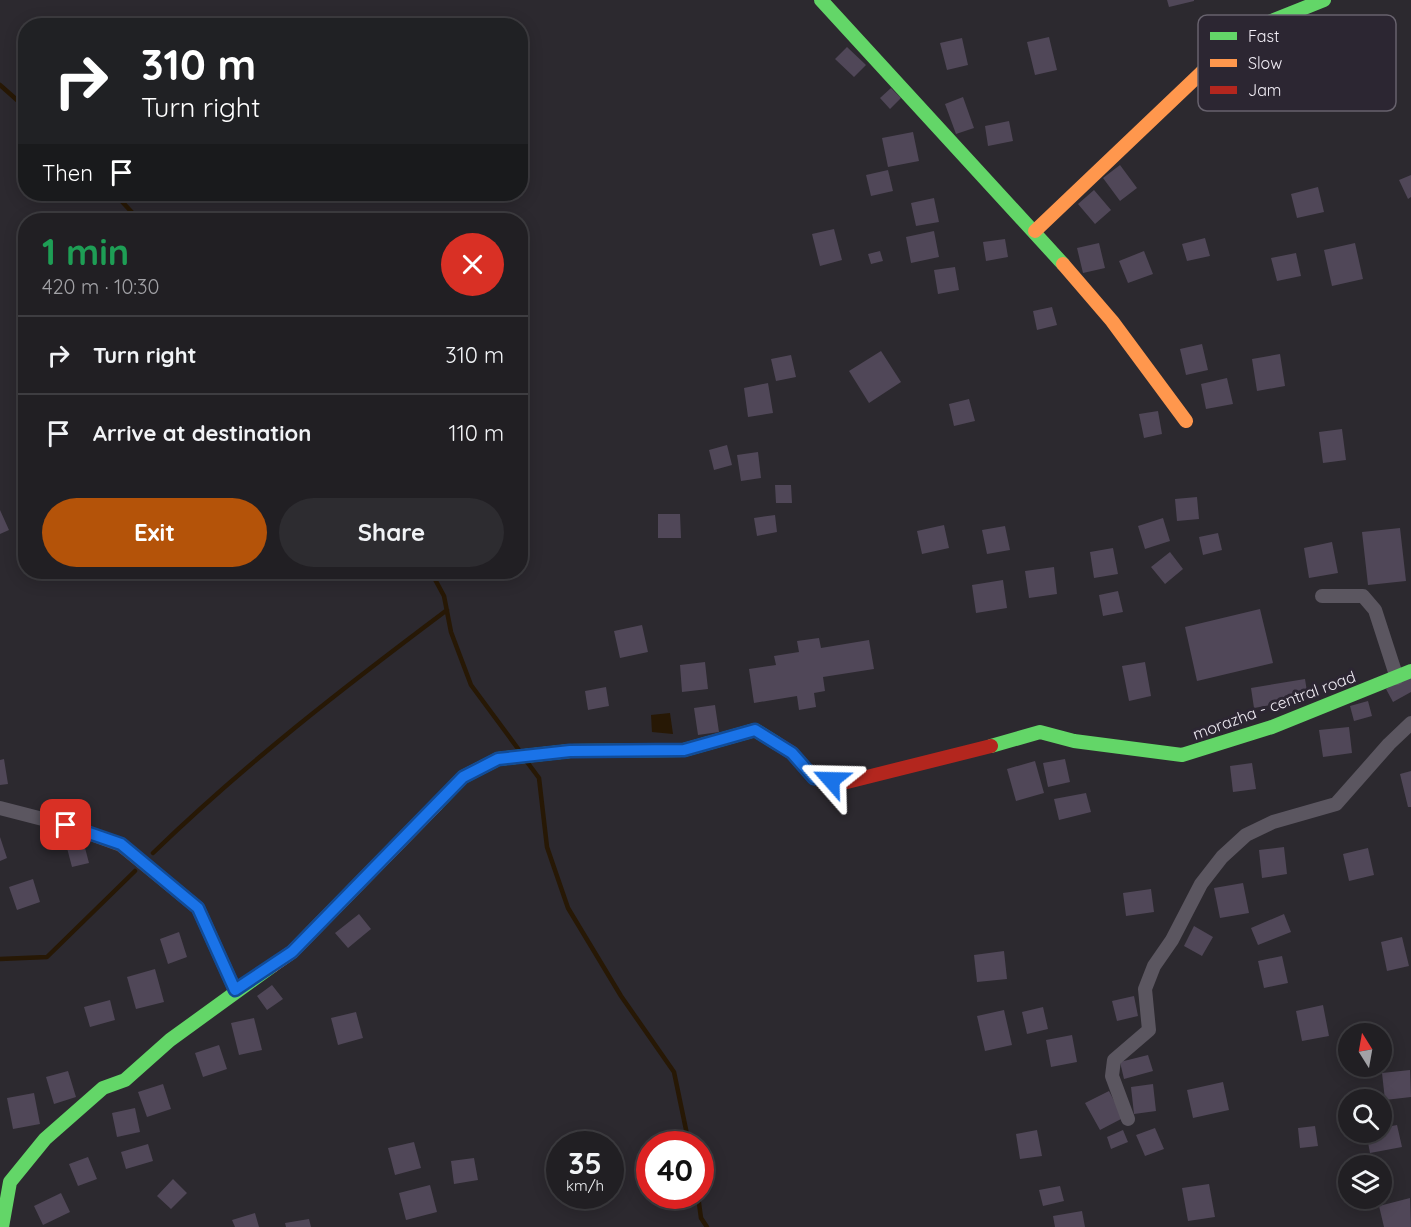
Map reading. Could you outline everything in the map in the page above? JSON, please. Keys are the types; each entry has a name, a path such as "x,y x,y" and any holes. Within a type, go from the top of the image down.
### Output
{"street":[{"path":"821,0 1016,215 1035,231 1112,321 1186,421"},
{"path":"1286,15 1324,0"},
{"path":"1035,231 1198,76"},
{"path":"1322,596 1363,596 1375,610 1396,678"},
{"name":"morazha - central road","path":"235,990 292,952 463,777 498,759 570,751 684,750 755,730 792,753 814,778 847,782 903,770 1040,732 1074,741 1182,755 1272,727 1411,671"},
{"path":"1128,1119 1112,1076 1114,1060 1149,1030 1145,989 1154,966 1172,940 1201,884 1222,857 1246,834 1274,822 1336,804 1389,744 1411,723"},
{"path":"0,808 66,825 121,844 198,908 235,990 170,1040 125,1080 103,1088 45,1139 10,1182 2,1227"}],"shaded area":[{"path":"670,713 673,734 652,732 651,715"}],"building":[{"path":"1167,0 1194,0 1194,1 1169,7"},
{"path":"1049,37 1057,70 1035,75 1027,42"},
{"path":"962,38 968,65 947,70 940,43"},
{"path":"847,47 866,65 854,77 835,59"},
{"path":"891,88 901,98 890,109 880,98"},
{"path":"963,97 974,128 956,134 945,104"},
{"path":"1009,121 1013,141 988,146 985,126"},
{"path":"913,132 919,161 888,167 882,138"},
{"path":"1120,165 1137,188 1120,201 1103,178"},
{"path":"888,170 893,191 871,196 866,175"},
{"path":"1411,175 1411,197 1408,199 1399,180"},
{"path":"1318,187 1324,212 1297,218 1291,194"},
{"path":"1094,190 1111,210 1095,224 1078,204"},
{"path":"934,198 939,222 916,226 911,203"},
{"path":"834,229 842,260 820,266 812,234"},
{"path":"934,231 939,257 911,263 906,237"},
{"path":"1205,238 1210,256 1187,261 1182,244"},
{"path":"1005,239 1008,257 986,261 983,242"},
{"path":"1099,243 1105,268 1083,273 1077,248"},
{"path":"1355,243 1363,279 1332,286 1324,250"},
{"path":"880,251 883,261 871,264 868,254"},
{"path":"1144,251 1153,274 1128,283 1119,261"},
{"path":"1296,253 1301,276 1277,281 1271,258"},
{"path":"955,267 959,290 938,294 934,270"},
{"path":"1052,307 1057,325 1037,330 1033,311"},
{"path":"1202,344 1208,370 1186,375 1180,349"},
{"path":"881,351 901,382 869,403 849,371"},
{"path":"1280,354 1285,386 1257,391 1252,359"},
{"path":"791,355 796,377 776,381 771,359"},
{"path":"1227,378 1233,404 1206,409 1201,384"},
{"path":"768,383 773,413 748,417 744,388"},
{"path":"969,399 975,421 954,426 949,404"},
{"path":"1158,411 1162,434 1144,438 1139,414"},
{"path":"1342,429 1346,460 1323,463 1319,432"},
{"path":"727,445 732,465 714,470 709,450"},
{"path":"758,452 761,478 741,481 737,455"},
{"path":"775,485 791,485 792,503 776,503"},
{"path":"1197,497 1199,519 1177,521 1175,499"},
{"path":"0,510 9,530 0,534"},
{"path":"658,514 680,514 681,538 658,538"},
{"path":"775,515 777,532 757,536 754,518"},
{"path":"1163,518 1170,541 1145,549 1138,526"},
{"path":"944,525 949,548 922,554 917,531"},
{"path":"1005,526 1010,550 987,554 982,530"},
{"path":"1400,528 1406,581 1368,585 1362,532"},
{"path":"1218,533 1222,550 1203,555 1199,537"},
{"path":"1332,542 1338,573 1309,578 1304,548"},
{"path":"1113,548 1118,574 1094,578 1090,552"},
{"path":"1170,552 1183,569 1165,584 1151,567"},
{"path":"1054,567 1057,594 1029,598 1025,571"},
{"path":"1003,580 1007,608 976,613 972,585"},
{"path":"1118,591 1123,612 1103,616 1099,595"},
{"path":"1260,609 1273,663 1197,681 1185,627"},
{"path":"642,625 648,652 620,658 614,631"},
{"path":"819,638 821,648 869,640 874,669 823,677 825,691 814,693 816,707 799,710 797,696 754,703 749,669 776,665 774,656 799,652 797,641"},
{"path":"705,662 708,689 682,692 680,665"},
{"path":"1145,662 1151,696 1129,701 1122,666"},
{"path":"1411,676 1411,692 1393,702 1386,689"},
{"path":"1305,679 1308,698 1254,708 1251,688"},
{"path":"606,687 609,706 588,710 585,691"},
{"path":"1368,701 1372,716 1354,721 1350,706"},
{"path":"715,705 719,732 698,735 694,708"},
{"path":"1349,727 1352,753 1323,757 1319,730"},
{"path":"4,759 8,784 0,785 0,760"},
{"path":"1065,759 1070,782 1048,787 1043,763"},
{"path":"1035,761 1044,793 1016,801 1007,769"},
{"path":"1252,763 1256,789 1233,792 1230,766"},
{"path":"1411,771 1411,807 1408,807 1400,774"},
{"path":"1086,793 1091,812 1059,820 1054,799"},
{"path":"0,837 7,858 0,861"},
{"path":"84,844 89,863 72,867 67,848"},
{"path":"1284,847 1287,874 1262,878 1259,850"},
{"path":"1368,848 1374,875 1349,881 1343,854"},
{"path":"33,879 40,902 17,910 9,887"},
{"path":"1243,883 1249,913 1220,918 1214,888"},
{"path":"1151,889 1154,912 1126,916 1123,893"},
{"path":"359,914 371,929 348,948 335,933"},
{"path":"1284,914 1291,932 1258,945 1251,928"},
{"path":"1194,926 1213,937 1202,956 1184,946"},
{"path":"179,932 187,957 168,964 160,939"},
{"path":"1402,937 1409,966 1387,971 1381,942"},
{"path":"1004,951 1007,979 977,982 974,955"},
{"path":"1282,956 1288,983 1264,988 1258,961"},
{"path":"155,969 164,1002 136,1009 127,977"},
{"path":"272,985 283,999 267,1010 257,996"},
{"path":"1134,996 1138,1016 1117,1021 1112,1001"},
{"path":"110,1000 115,1020 90,1027 84,1007"},
{"path":"1323,1005 1329,1036 1302,1041 1296,1011"},
{"path":"1043,1007 1048,1029 1027,1034 1022,1012"},
{"path":"1004,1010 1012,1045 985,1051 977,1016"},
{"path":"356,1012 363,1038 338,1045 331,1018"},
{"path":"254,1018 262,1050 239,1055 231,1023"},
{"path":"1072,1035 1077,1062 1051,1067 1046,1040"},
{"path":"219,1045 227,1069 203,1077 195,1053"},
{"path":"1148,1055 1153,1071 1124,1079 1120,1062"},
{"path":"1410,1070 1411,1097 1392,1099 1392,1089 1384,1089 1382,1077 1392,1077 1392,1072"},
{"path":"68,1071 76,1097 54,1104 46,1077"},
{"path":"1223,1082 1229,1110 1193,1118 1187,1090"},
{"path":"163,1084 171,1109 147,1117 138,1092"},
{"path":"1153,1084 1156,1111 1134,1114 1131,1087"},
{"path":"1109,1091 1123,1118 1100,1130 1085,1103"},
{"path":"34,1093 40,1124 13,1129 7,1098"},
{"path":"135,1108 140,1132 117,1137 112,1113"},
{"path":"1397,1125 1402,1147 1370,1153 1368,1143 1392,1143 1392,1126"},
{"path":"1315,1126 1318,1146 1300,1148 1298,1128"},
{"path":"1155,1128 1164,1149 1145,1156 1136,1135"},
{"path":"1037,1130 1042,1156 1020,1159 1016,1134"},
{"path":"1123,1130 1128,1142 1111,1149 1107,1137"},
{"path":"414,1142 421,1168 395,1175 388,1148"},
{"path":"148,1144 153,1161 126,1169 121,1152"},
{"path":"88,1157 97,1179 78,1186 69,1164"},
{"path":"474,1158 478,1180 454,1184 451,1161"},
{"path":"173,1179 187,1193 171,1209 157,1196"},
{"path":"1209,1184 1215,1217 1188,1221 1182,1188"},
{"path":"430,1185 437,1212 406,1220 399,1193"},
{"path":"1060,1186 1064,1201 1043,1206 1039,1190"},
{"path":"61,1193 70,1212 43,1225 34,1206"},
{"path":"1410,1198 1411,1227 1384,1227 1380,1209 1392,1209 1392,1203"},
{"path":"1082,1211 1085,1227 1055,1227 1053,1216"},
{"path":"255,1213 259,1227 235,1227 232,1220"},
{"path":"309,1219 311,1227 286,1227 285,1223"}],"waterway":[{"path":"0,85 18,101"},
{"path":"121,201 133,213"},
{"path":"435,579 444,596 451,632 471,685 519,750"},
{"path":"153,853 259,757 447,610"},
{"path":"527,762 539,778 547,847 568,908 621,996 674,1072 686,1131"},
{"path":"0,959 47,957 135,871"},
{"path":"700,1209 701,1218 707,1227"}],"traffic: fast":[{"path":"821,0 1063,264"},
{"path":"1286,15 1324,0"},
{"path":"991,746 1040,732 1074,741 1182,755 1272,727 1411,671"},
{"path":"436,805 463,777 498,759 570,751 684,750 755,730 776,743"},
{"path":"2,1227 10,1182 45,1139 103,1088 125,1080 170,1040 272,966"}],"traffic: slow":[{"path":"1035,231 1198,76"},
{"path":"1063,264 1112,321 1186,421"},
{"path":"272,966 292,952 436,805"}],"traffic: jam":[{"path":"776,743 792,753 814,778 847,782 991,746"}],"route":[{"path":"66,825 121,844 198,908 235,990 292,952 463,777 498,759 570,751 684,750 755,730 792,753 814,778 831,780"}]}
